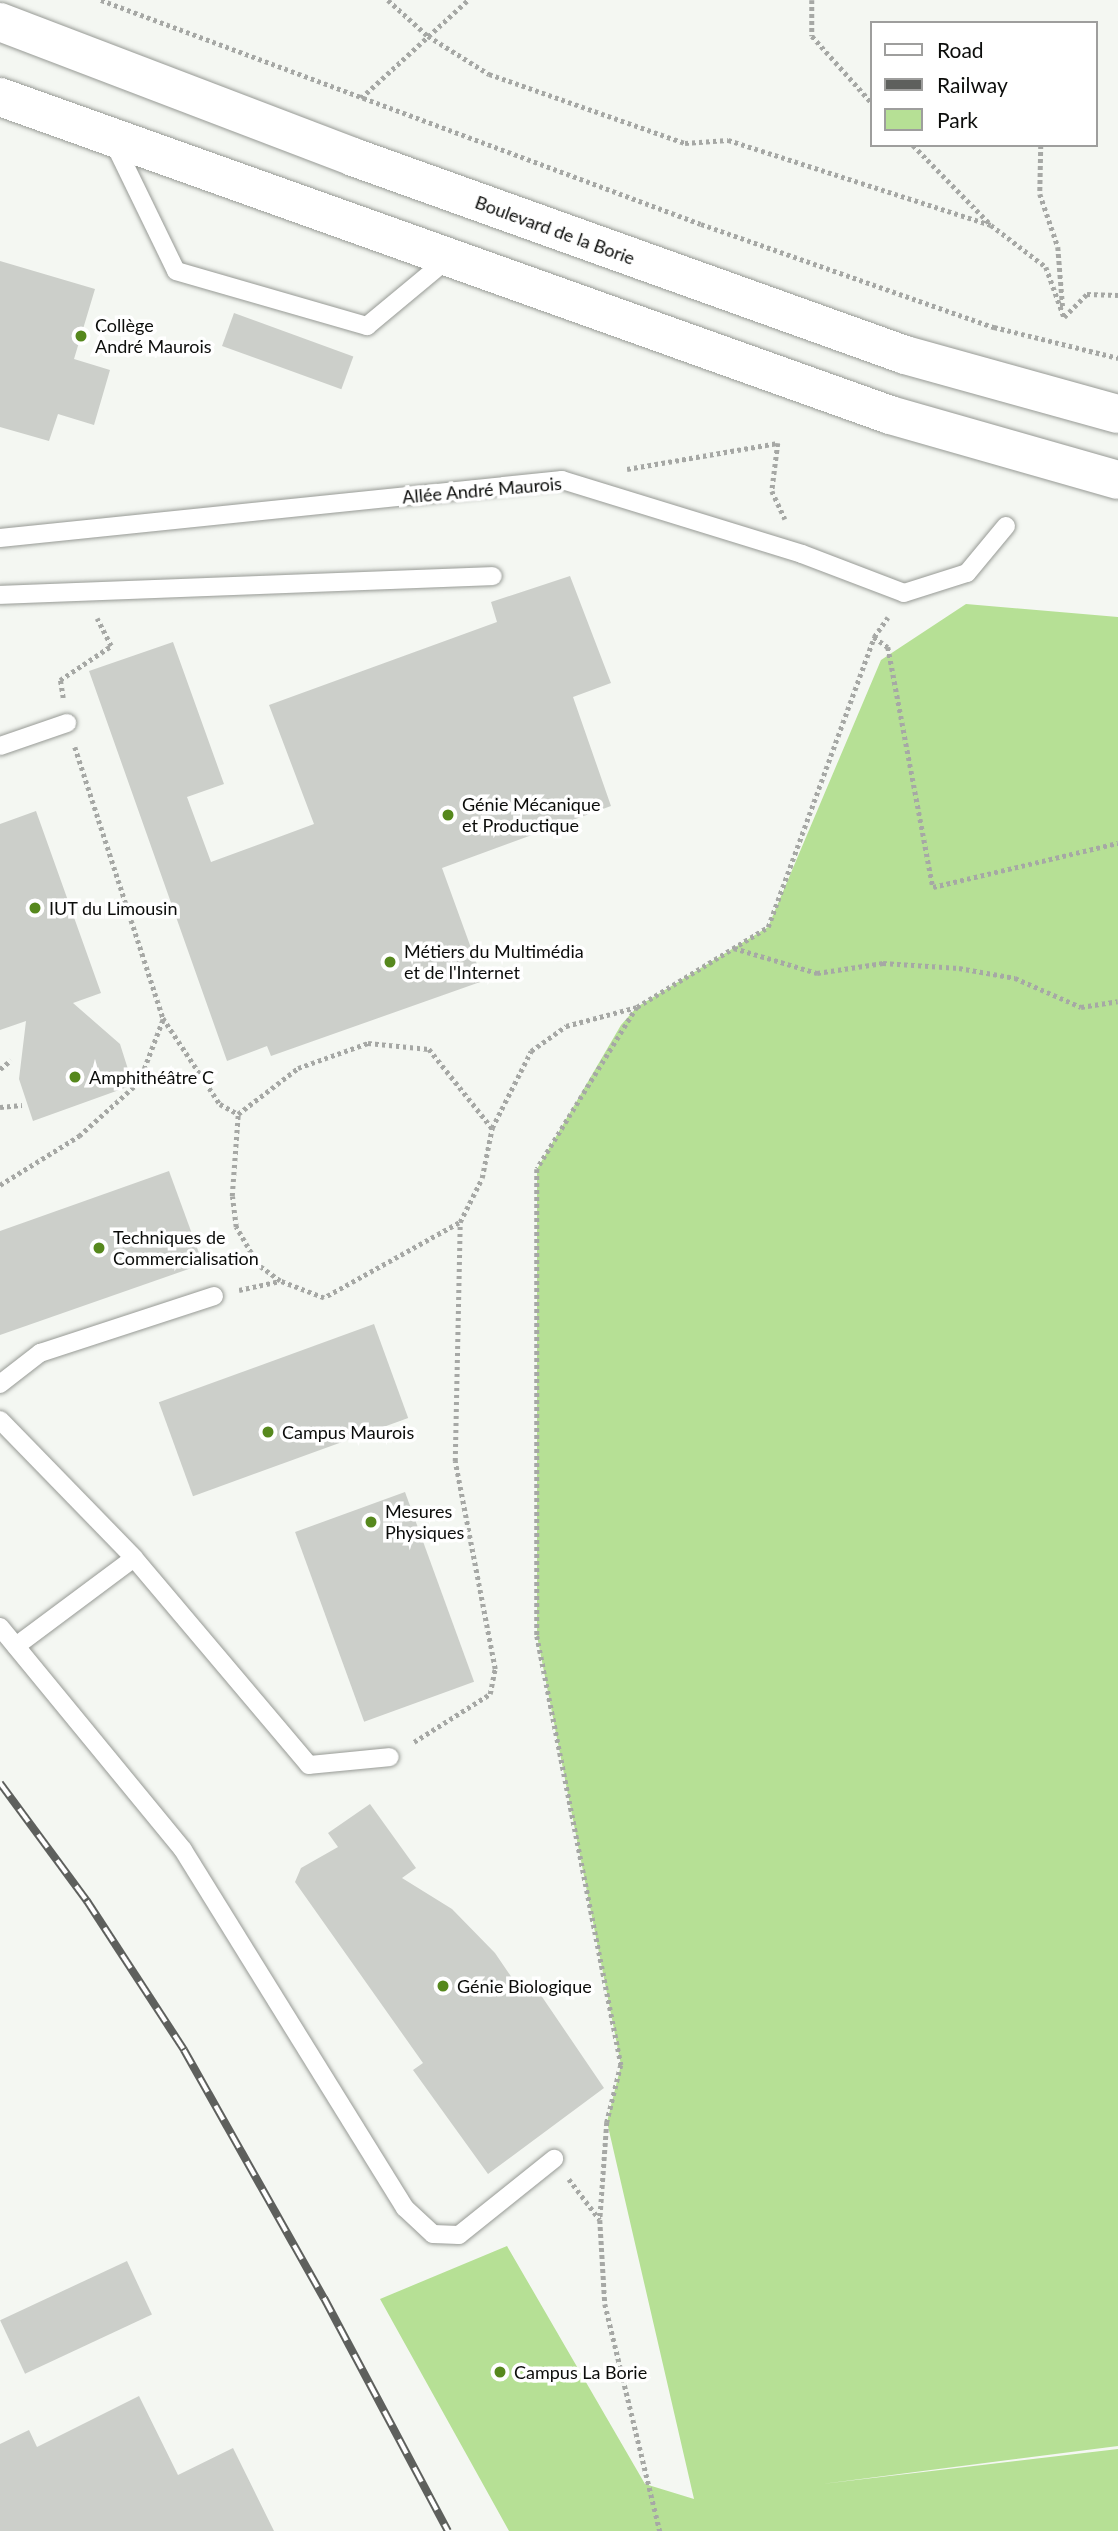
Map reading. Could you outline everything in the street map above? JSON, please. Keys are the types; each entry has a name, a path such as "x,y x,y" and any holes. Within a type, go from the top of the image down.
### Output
{"main road":[{"name":"Boulevard de la Borie","path":"0,22 353,157 905,355 1118,414"},
{"path":"0,97 890,415 1118,480"}],"lane":[{"path":"112,138 176,271 366,326 449,258"},
{"name":"Allée André Maurois","path":"0,538 562,480 802,554 904,593"},
{"path":"904,593 967,573 1006,526"},
{"path":"0,595 493,576"},
{"path":"0,746 67,723"},
{"path":"0,1384 40,1353 214,1296"},
{"path":"0,1420 134,1559 309,1765 390,1757"},
{"path":"16,1646 134,1559"},
{"path":"0,1627 183,1850 405,2208 433,2234 459,2235 554,2159"}],"path":[{"path":"102,0 361,98 994,327 1118,358"},
{"path":"388,0 428,36 489,74 685,143 728,140 991,225"},
{"path":"361,98 468,0"},
{"path":"811,0 812,36 870,101"},
{"path":"915,147 991,225 1046,267 1064,317"},
{"path":"1041,147 1040,194 1058,247 1064,317"},
{"path":"1064,317 1087,293 1118,295"},
{"path":"562,480 778,443 772,491 802,554"},
{"path":"390,1757 490,1694 495,1669 456,1461 460,1222 482,1178 492,1128 531,1051 566,1026 637,1007 768,927 874,637 904,593"},
{"path":"874,637 888,647 933,887 1118,843"},
{"path":"111,646 60,680 67,723 163,1018 220,1104 238,1114"},
{"path":"733,948 817,973 883,963 960,968 1015,978 1081,1007 1118,1001"},
{"path":"637,1007 537,1169 537,1636 621,2065 607,2122 600,2220 605,2304 660,2531"},
{"path":"0,1185 79,1136 139,1082 163,1018"},
{"path":"460,1222 324,1298 280,1281 258,1265 236,1227 232,1196 238,1114 298,1068 368,1043 429,1049 492,1128"},
{"path":"0,1069 11,1060"},
{"path":"0,1107 22,1105"},
{"path":"214,1296 280,1281"},
{"path":"554,2159 600,2220"}],"green space":[{"path":"966,604 1118,617 1118,2446 822,2484 1118,2449 1118,2531 509,2531 380,2299 507,2246 645,2484 694,2499 607,2122 621,2065 537,1636 537,1169 621,1025 637,1007 768,927 881,660"}],"building":[{"path":"0,261 95,289 74,359 110,370 94,425 58,414 49,441 0,427"},
{"path":"234,313 353,356 341,389 222,346"},
{"name":"Génie Mécanique et Productique","path":"570,576 611,683 573,697 611,806 442,868 483,981 271,1056 267,1046 227,1061 89,671 173,642 224,784 187,797 211,862 314,824 269,705 497,622 491,602"},
{"name":"IUT du Limousin","path":"36,811 101,993 73,1003 120,1044 133,1085 33,1121 19,1079 26,1021 0,1030 0,824"},
{"name":"Techniques de Commercialisation","path":"169,1171 203,1264 0,1335 0,1231"},
{"path":"374,1324 408,1418 193,1496 159,1402"},
{"path":"405,1492 474,1682 364,1722 295,1532"},
{"name":"Génie Biologique","path":"370,1804 416,1868 402,1878 452,1909 495,1953 523,1994 534,1985 604,2088 488,2174 413,2070 423,2063 295,1882 301,1868 338,1847 328,1833"},
{"path":"127,2261 152,2314 25,2374 0,2320"},
{"path":"139,2396 178,2475 233,2448 274,2531 0,2531 0,2444 29,2430 37,2447"}],"railway":[{"path":"0,1783 87,1901 184,2050 324,2298 448,2531"}],"place":[{"name":"Collège André Maurois","path":"81,336"},
{"name":"Génie Mécanique et Productique","path":"448,815"},
{"name":"IUT du Limousin","path":"35,908"},
{"name":"Métiers du Multimédia et de l'Internet","path":"390,962"},
{"name":"Amphithéâtre C","path":"75,1077"},
{"name":"Techniques de Commercialisation","path":"99,1248"},
{"name":"Campus Maurois","path":"268,1432"},
{"name":"Mesures Physiques","path":"371,1522"},
{"name":"Génie Biologique","path":"443,1986"},
{"name":"Campus La Borie","path":"500,2372"}]}
